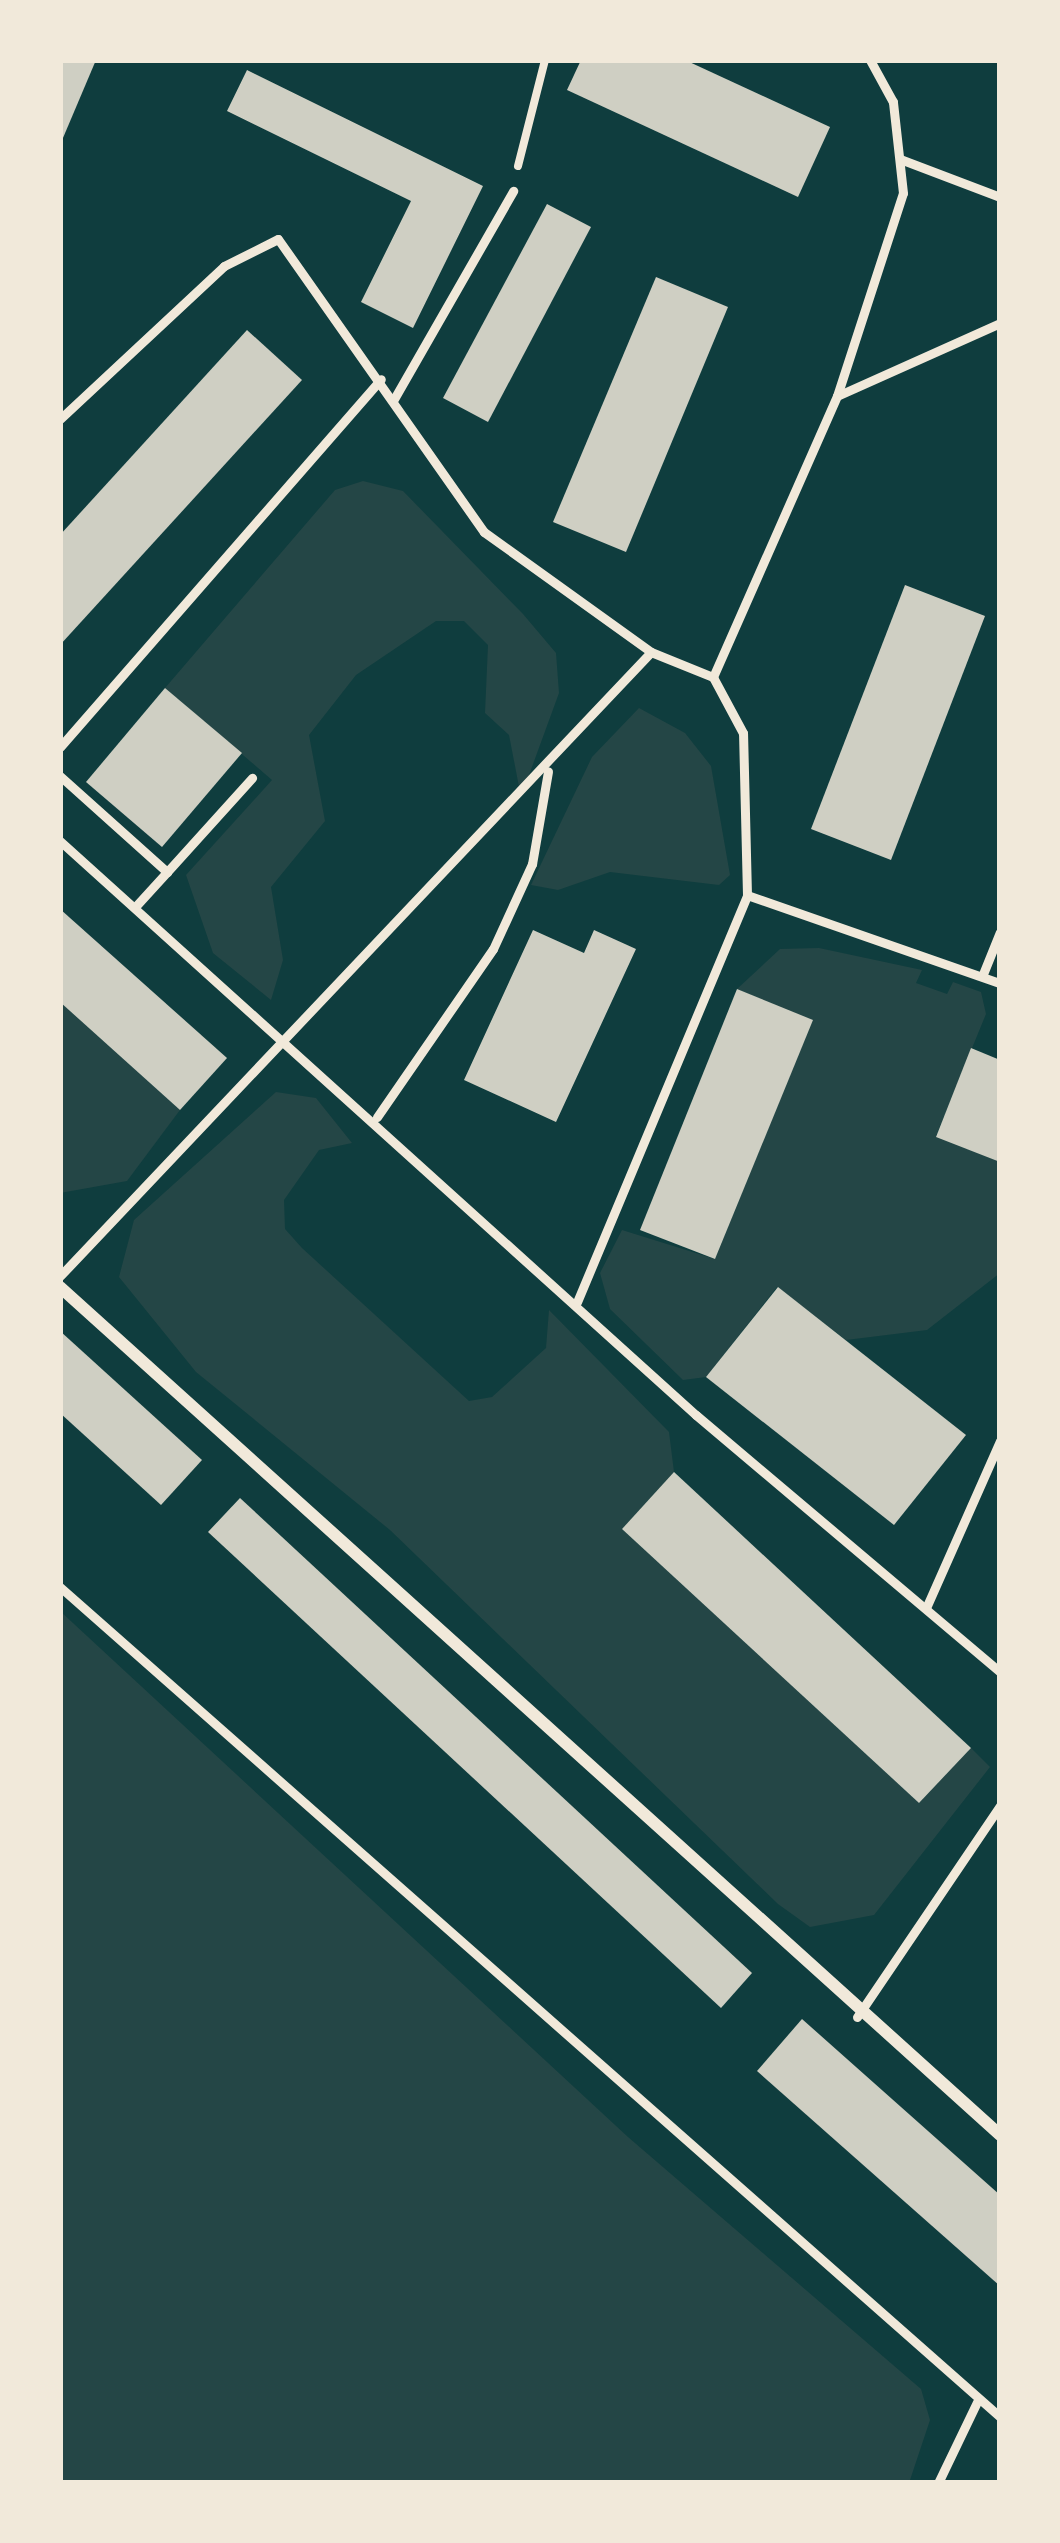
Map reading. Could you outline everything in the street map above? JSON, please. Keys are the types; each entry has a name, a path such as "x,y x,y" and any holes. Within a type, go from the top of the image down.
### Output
{"street":[{"path":"60,1286 857,2017 1000,2135"}],"lane":[{"path":"713,676 837,396 903,194 885,65 870,60"},
{"path":"900,159 1000,197"},
{"path":"394,399 513,191"},
{"path":"60,419 224,266 278,239 381,379 484,532 651,652 713,676 743,733 747,895 578,1302"},
{"path":"837,396 1000,322"},
{"path":"60,747 381,379"},
{"path":"60,1276 290,1044 651,652"},
{"path":"377,1117 493,949 532,864 549,766"},
{"path":"60,776 166,872"},
{"path":"135,907 252,778"},
{"path":"60,841 1000,1672"},
{"path":"747,895 1000,983"},
{"path":"983,974 1000,932"},
{"path":"926,1608 1000,1442"},
{"path":"60,1587 977,2402 1000,2417"},
{"path":"857,2017 1000,1805"},
{"path":"938,2483 977,2402"}],"path":[{"path":"513,191 544,60"}],"shaded area":[{"path":"363,481 403,491 523,614 556,653 559,693 521,797 509,735 485,713 488,645 464,621 436,621 356,675 309,735 325,821 271,887 283,960 271,1000 213,953 186,875 272,780 165,688 335,490"},
{"path":"639,708 685,733 711,766 730,875 719,885 610,872 558,890 531,885 592,757"},
{"path":"819,948 922,970 916,983 947,994 953,982 981,992 986,1014 936,1136 1000,1162 1000,1273 927,1330 846,1340 777,1287 706,1377 683,1380 610,1309 600,1273 622,1230 715,1259 812,1021 737,989 780,949"},
{"path":"60,1002 180,1110 127,1181 60,1193"},
{"path":"276,1092 316,1098 352,1143 319,1150 284,1200 285,1229 302,1248 469,1401 492,1397 546,1348 549,1310 669,1432 674,1472 622,1529 919,1803 971,1748 990,1767 874,1915 810,1927 778,1904 390,1530 196,1372 119,1277 134,1220"},
{"path":"60,1611 628,2137 921,2389 930,2420 909,2483 60,2483"}],"building":[{"path":"60,60 96,60 60,145"},
{"path":"581,60 685,60 830,127 798,197 567,90"},
{"path":"247,70 483,186 413,328 361,302 411,201 227,111"},
{"path":"547,204 591,227 488,422 443,398"},
{"path":"656,277 728,307 626,552 553,522"},
{"path":"247,330 302,380 60,645 60,535"},
{"path":"905,585 985,616 891,860 811,829"},
{"path":"165,688 242,753 162,847 86,782"},
{"path":"60,909 227,1058 180,1110 60,1002"},
{"path":"533,930 584,953 594,930 636,949 556,1122 464,1080"},
{"path":"737,989 813,1020 715,1259 640,1230"},
{"path":"971,1048 1000,1060 1000,1162 936,1137"},
{"path":"778,1287 966,1435 894,1525 706,1377"},
{"path":"60,1331 202,1460 161,1505 60,1413"},
{"path":"674,1472 971,1748 919,1803 622,1529"},
{"path":"240,1498 752,1973 721,2008 208,1532"},
{"path":"802,2019 1000,2195 1000,2286 757,2071"}]}
